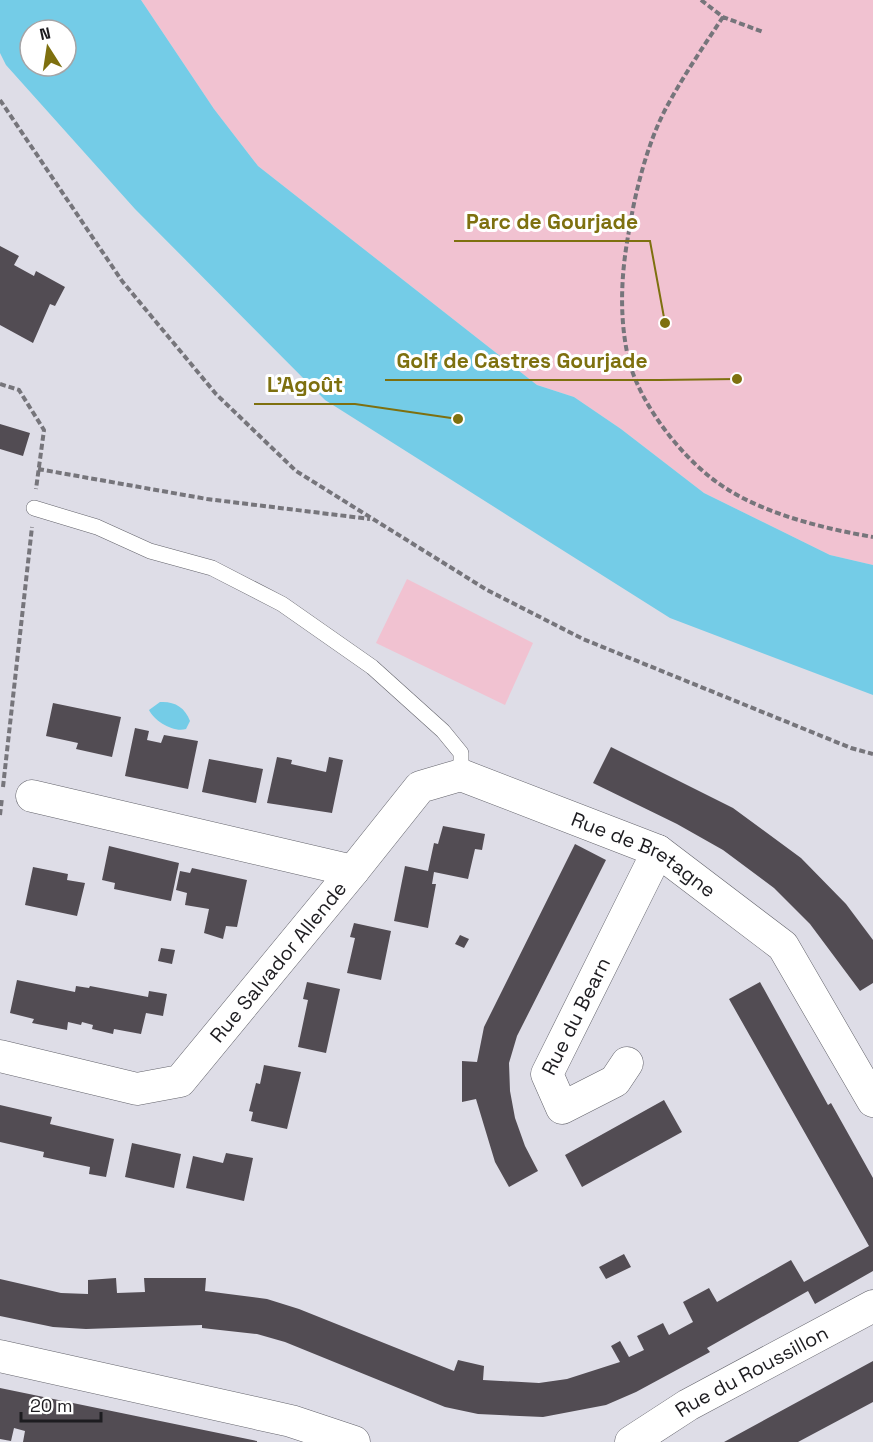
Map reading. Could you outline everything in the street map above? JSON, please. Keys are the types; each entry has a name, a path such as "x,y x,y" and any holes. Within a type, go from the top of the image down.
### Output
{"street":[{"name":"Rue de Bretagne","path":"462,775 658,851 783,946 873,1101"},
{"path":"353,871 420,786 462,775"},
{"name":"Rue Salvador Allende","path":"0,1056 137,1089 180,1081 353,871 32,796"},
{"name":"Rue du Bearn","path":"627,1063 615,1081 562,1108 547,1074 658,851"},
{"name":"Rue du Roussillon","path":"631,1442 688,1405 873,1306"},
{"path":"0,1356 289,1432 354,1442"}],"lane":[{"path":"34,508 97,527 150,551 212,568 282,604 372,666 443,731 461,753 462,775"}],"path":[{"path":"701,0 723,17 763,33"},
{"path":"723,17 664,111 635,194 623,264 622,316 628,359 648,404 679,450 702,472 729,490 781,513 836,530 873,537"},
{"path":"0,100 122,281 216,394 296,471 487,590 583,639 851,748 873,754"},
{"path":"38,469 207,499 374,519"},
{"path":"0,815 19,631"}],"shaded area":[{"path":"141,0 873,0 873,565 830,555 704,493 621,429 574,397 537,385 258,166 214,109"},
{"path":"407,579 533,643 505,705 376,643"}],"water":[{"path":"0,0 141,0 214,109 258,166 537,385 574,397 621,429 704,493 830,555 873,565 873,695 670,618 325,400 135,209 6,65 0,53"},
{"path":"160,702 174,704 182,709 190,721 186,729 170,728 155,718 149,710"}],"building":[{"path":"0,246 19,256 14,265 34,276 36,271 65,287 55,306 50,304 33,343 0,325"},
{"path":"0,424 30,433 23,456 0,449"},
{"path":"53,703 121,717 112,757 76,749 78,743 46,736"},
{"path":"135,728 149,731 147,740 161,743 164,735 198,741 188,789 125,776"},
{"path":"611,747 733,808 801,858 846,904 873,940 873,983 860,991 810,924 774,888 723,850 677,824 593,783"},
{"path":"277,757 292,760 291,764 326,772 329,757 343,760 332,813 267,803"},
{"path":"209,759 263,769 256,803 202,792"},
{"path":"443,826 485,834 482,850 475,849 468,879 434,872 432,884 436,884 428,928 394,921 405,866 428,871 434,843 438,844"},
{"path":"575,844 606,860 517,1036 509,1063 510,1091 515,1118 525,1146 538,1171 509,1187 495,1162 476,1099 462,1102 462,1061 477,1062 484,1027"},
{"path":"109,846 179,863 171,901 114,889 115,883 102,880"},
{"path":"33,867 68,874 67,880 85,883 77,916 25,905"},
{"path":"192,868 247,880 237,927 226,926 223,939 204,933 209,909 185,905 187,893 176,890 180,871 190,873"},
{"path":"354,923 391,931 381,980 347,973 355,938 350,937"},
{"path":"460,935 469,939 464,948 455,944"},
{"path":"161,948 175,950 172,964 158,961"},
{"path":"17,980 75,992 76,986 89,988 90,986 148,997 149,991 167,994 163,1016 146,1013 141,1034 114,1029 113,1034 92,1029 93,1025 82,1022 81,1025 68,1022 67,1030 32,1023 34,1019 10,1013"},
{"path":"307,982 340,989 326,1053 298,1047 308,1000 303,999"},
{"path":"760,982 828,1105 831,1103 873,1178 873,1271 815,1304 808,1291 707,1348 710,1352 636,1392 606,1405 543,1417 478,1414 445,1407 285,1342 257,1334 202,1328 202,1325 86,1329 53,1327 0,1316 0,1279 61,1293 88,1294 88,1280 116,1278 117,1293 145,1292 144,1278 206,1278 205,1291 267,1299 299,1309 454,1371 458,1360 484,1366 483,1380 539,1383 567,1379 620,1362 611,1346 620,1341 629,1357 644,1350 637,1336 663,1323 669,1335 693,1322 683,1302 709,1288 717,1302 791,1260 804,1282 869,1246 729,999"},
{"path":"264,1065 301,1072 287,1129 251,1121 253,1112 249,1111 256,1083 260,1084"},
{"path":"664,1100 682,1132 582,1187 565,1155"},
{"path":"0,1105 52,1117 50,1124 114,1139 106,1177 89,1174 90,1167 43,1157 44,1152 0,1142"},
{"path":"132,1143 181,1154 174,1188 125,1177"},
{"path":"226,1153 253,1158 244,1201 186,1188 193,1156 223,1163"},
{"path":"624,1254 631,1267 606,1279 599,1267"},
{"path":"873,1361 873,1402 798,1442 724,1442"},
{"path":"0,1388 257,1442 23,1442 25,1431 14,1428 11,1441 0,1439"}],"place":[{"name":"Parc de Gourjade","path":"665,323"},
{"name":"Golf de Castres Gourjade","path":"737,379"},
{"name":"L'Agoût","path":"458,419"}]}
